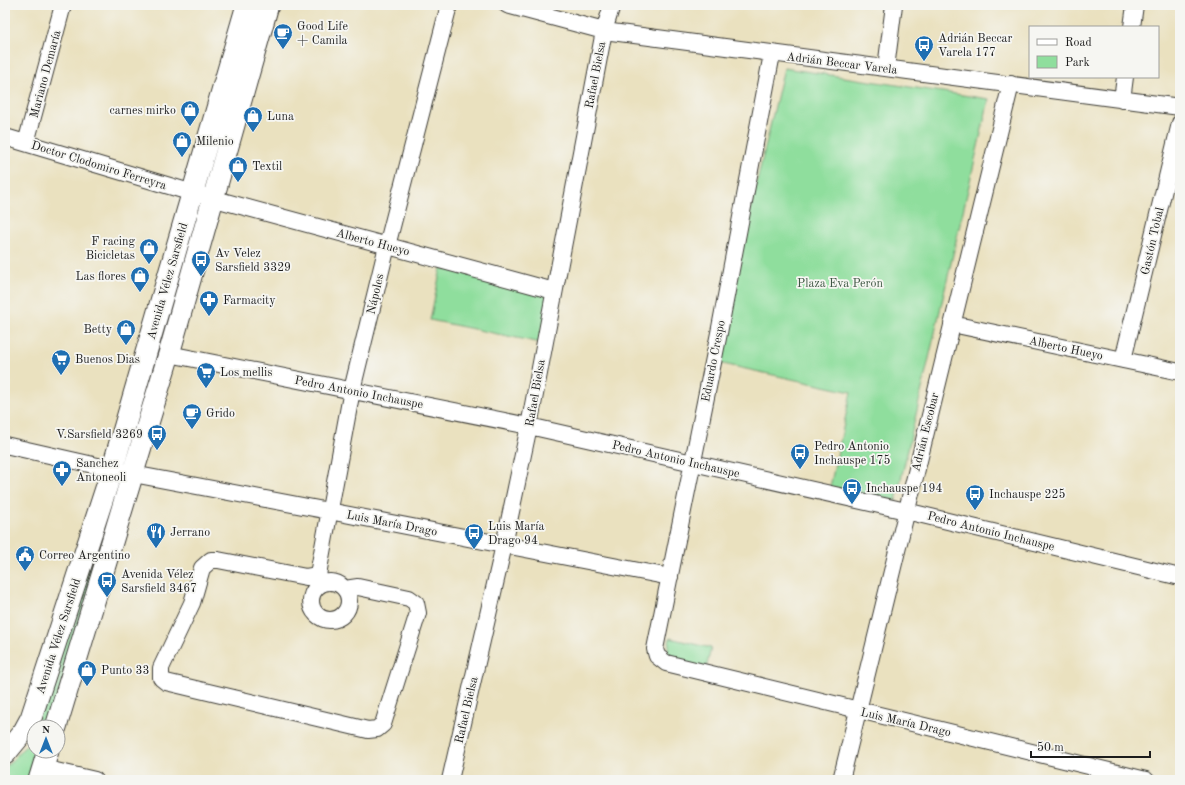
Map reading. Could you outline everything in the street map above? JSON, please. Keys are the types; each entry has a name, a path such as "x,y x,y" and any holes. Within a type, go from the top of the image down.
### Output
{"main road":[{"name":"Avenida Vélez Sarsfield","path":"5,754 24,731 33,711 112,470 247,5"},
{"name":"Avenida Vélez Sarsfield","path":"58,719 169,354 268,5"}],"street":[{"name":"Mariano Demaría","path":"26,143 63,5"},
{"name":"Nápoles","path":"345,589 349,601 346,612 342,617 329,621 317,616 312,610 311,597 318,581 352,390 387,246 450,5"},
{"name":"Adrián Beccar Varela","path":"507,5 604,31 1180,107"},
{"name":"Rafael Bielsa","path":"450,780 530,426 554,291 604,31 612,5"},
{"path":"886,68 894,5"},
{"path":"1132,26 1135,5"},
{"name":"Eduardo Crespo","path":"666,663 657,656 655,649 693,463 772,54"},
{"path":"1122,100 1125,78"},
{"name":"Adrián Escobar","path":"841,780 1011,84"},
{"name":"Gastón Tobal","path":"1123,360 1180,122"},
{"name":"Doctor Clodomiro Ferreyra","path":"5,137 193,193"},
{"name":"Alberto Hueyo","path":"193,193 554,291"},
{"name":"Alberto Hueyo","path":"952,324 1180,372"},
{"name":"Pedro Antonio Inchauspe","path":"169,354 530,426 906,511 1180,576"},
{"name":"Luis María Drago","path":"5,445 112,470 670,577"},
{"path":"218,560 306,577 323,583 335,582 345,589 358,587 409,598 416,604 418,613 383,724 376,729 368,730 197,690 166,682 161,678 161,668 192,603 202,568 206,562 218,560"},
{"name":"Luis María Drago","path":"666,663 1146,780"},
{"path":"44,766 95,780"}],"green space":[{"name":"Plaza Eva Perón","path":"784,68 989,99 896,501 830,487 851,392 714,362"},
{"path":"441,268 554,291 541,343 430,320"},
{"path":"115,479 123,482 50,719 38,719"},
{"path":"670,638 711,648 706,669 666,659"},
{"path":"26,745 26,759 38,759 31,780 5,780 5,768"}],"place":[{"name":"Good Life + Camila","path":"283,50"},
{"name":"Adrián Beccar Varela 177","path":"924,62"},
{"name":"carnes mirko","path":"190,127"},
{"name":"Luna","path":"253,133"},
{"name":"Milenio","path":"182,158"},
{"name":"Textil","path":"238,183"},
{"name":"F racing Bicicletas","path":"149,265"},
{"name":"Av Velez Sarsfield 3329","path":"201,277"},
{"name":"Las flores","path":"140,293"},
{"name":"Farmacity","path":"209,317"},
{"name":"Betty","path":"126,346"},
{"name":"Buenos Dias","path":"61,376"},
{"name":"Los mellis","path":"206,389"},
{"name":"Grido","path":"192,430"},
{"name":"V.Sarsfield 3269","path":"157,451"},
{"name":"Pedro Antonio Inchauspe 175","path":"800,470"},
{"name":"Sanchez Antoneoli","path":"62,487"},
{"name":"Inchauspe 194","path":"852,505"},
{"name":"Inchauspe 225","path":"975,511"},
{"name":"Jerrano","path":"156,549"},
{"name":"Luis María Drago 94","path":"474,550"},
{"name":"Correo Argentino","path":"25,572"},
{"name":"Avenida Vélez Sarsfield 3467","path":"107,598"},
{"name":"Punto 33","path":"87,687"}]}
